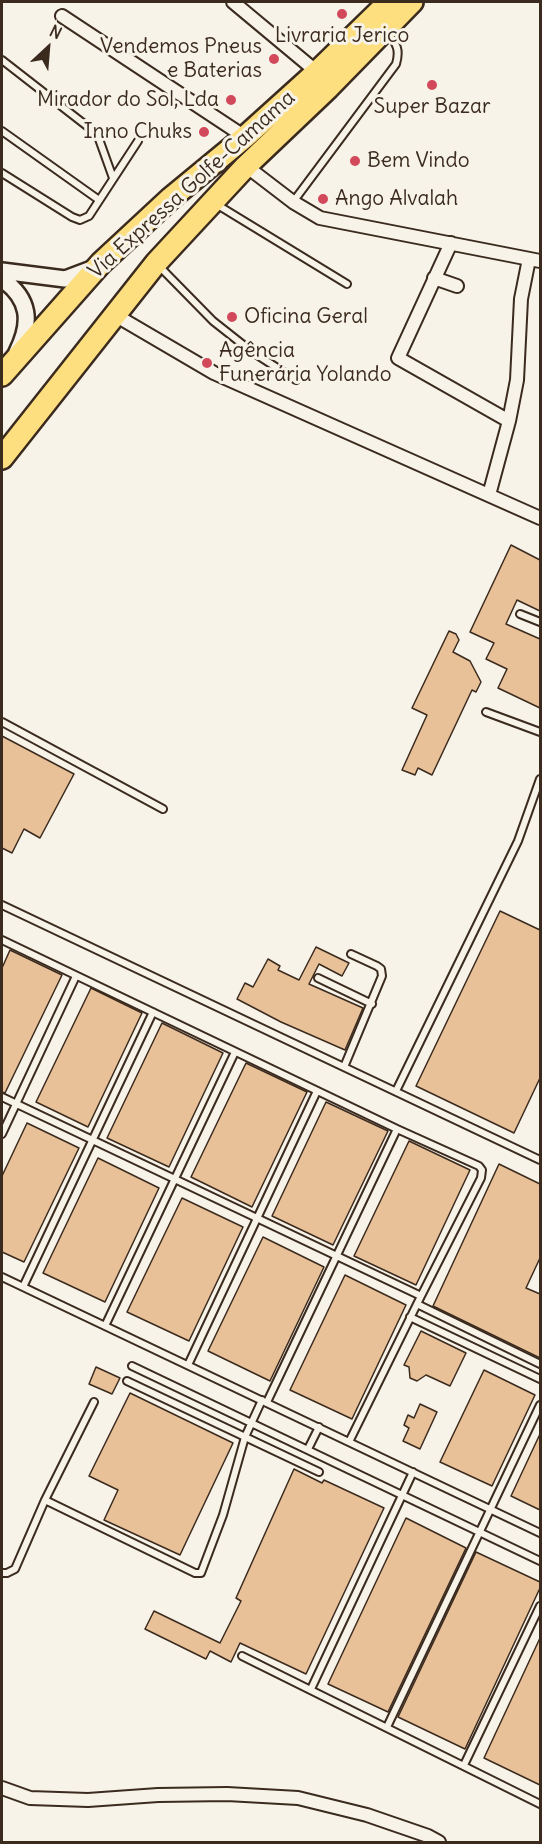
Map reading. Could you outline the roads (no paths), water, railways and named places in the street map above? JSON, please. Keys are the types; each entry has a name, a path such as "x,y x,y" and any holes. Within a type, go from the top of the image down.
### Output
{"highway":[{"name":"Via Expressa Golfe-Camama","path":"8,367 101,263 171,198 245,137 317,72 389,2"},
{"path":"2,458 156,263 246,166 386,31 412,2"}],"street":[{"path":"233,2 317,72"},
{"path":"62,16 245,137"},
{"path":"246,166 293,202 320,218 535,260 521,299 517,380 509,421 489,495"},
{"path":"451,243 398,358 509,421"},
{"path":"2,271 65,279 91,270 101,263"},
{"path":"434,278 457,286"},
{"path":"2,279 22,300 27,317 25,336 8,367"},
{"path":"115,315 214,373 540,518"},
{"path":"2,1788 30,1798 88,1800 158,1795 227,1794 298,1798 367,1815 439,1842"}],"lane":[{"path":"293,202 396,64 397,45 386,31"},
{"path":"2,60 92,130 106,154 114,178"},
{"path":"2,131 99,200"},
{"path":"2,173 80,220 89,216 138,141"},
{"path":"213,202 347,284"},
{"path":"156,263 213,321 251,351 296,380"},
{"path":"520,614 540,622"},
{"path":"486,712 540,732"},
{"path":"2,722 163,809"},
{"path":"396,1091 518,841 540,779"},
{"path":"2,904 540,1160"},
{"path":"2,940 479,1166 482,1170 481,1178 350,1442"},
{"path":"344,1067 382,976 381,969 377,966 351,954"},
{"path":"2,1134 76,976"},
{"path":"318,978 372,1004"},
{"path":"23,1287 153,1012"},
{"path":"105,1326 236,1052"},
{"path":"188,1365 317,1091"},
{"path":"2,1097 421,1296"},
{"path":"45,1500 195,1573 201,1573 221,1521 245,1437 337,1256 397,1129"},
{"path":"2,1277 540,1533"},
{"path":"417,1304 540,1364"},
{"path":"411,1317 540,1379"},
{"path":"132,1366 540,1561"},
{"path":"127,1381 319,1472"},
{"path":"2,1573 15,1569 45,1500 94,1402"},
{"path":"387,1727 540,1405"},
{"path":"308,1449 319,1427"},
{"path":"311,1689 413,1472"},
{"path":"464,1765 540,1606"},
{"path":"242,1656 540,1804"}],"place":[{"name":"Livraria Jerico","path":"342,14"},
{"name":"Vendemos Pneus e Baterias","path":"274,59"},
{"name":"Super Bazar","path":"432,85"},
{"name":"Mirador do Sol, Lda","path":"231,100"},
{"name":"Inno Chuks","path":"204,132"},
{"name":"Bem Vindo","path":"355,161"},
{"name":"Ango Alvalah","path":"323,199"},
{"name":"Oficina Geral","path":"232,317"},
{"name":"Agência Funerária Yolando","path":"207,363"}]}
